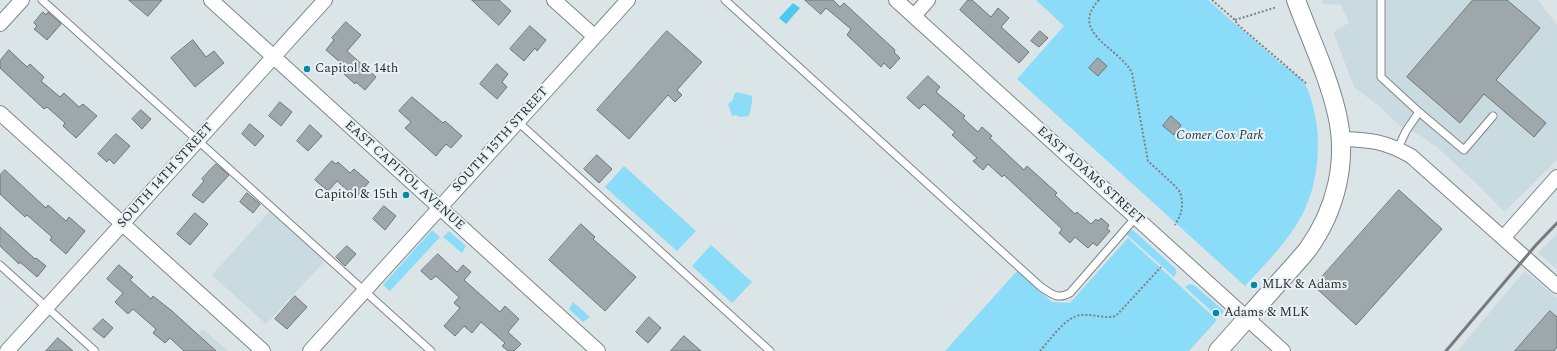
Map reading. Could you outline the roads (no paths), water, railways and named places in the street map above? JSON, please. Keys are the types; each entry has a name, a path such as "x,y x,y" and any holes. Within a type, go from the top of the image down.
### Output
{"street":[{"path":"0,24 22,0"},
{"name":"EAST CAPITOL AVENUE","path":"210,0 598,351"},
{"name":"SOUTH 14TH STREET","path":"7,351 325,0"},
{"path":"554,0 594,36"},
{"name":"SOUTH 15TH STREET","path":"310,351 628,0"},
{"name":"EAST ADAMS STREET","path":"896,0 1283,351"},
{"path":"914,16 928,0"},
{"path":"1218,351 1308,249 1324,222 1337,186 1342,139 1337,114 1329,83 1296,0"},
{"path":"0,113 263,351"},
{"path":"1342,139 1370,140 1385,143 1398,148 1411,156 1557,286"},
{"path":"1503,238 1557,177"}],"lane":[{"path":"42,0 431,351"},
{"path":"725,0 1041,287 1054,295 1062,297 1070,293 1136,217"},
{"path":"1381,0 1381,77 1464,150 1493,116"},
{"path":"1398,148 1419,112"},
{"path":"517,121 770,351"},
{"path":"0,266 95,351"}],"railway":[{"path":"1446,351 1536,245 1557,223"}],"place":[{"name":"Capitol & 14th","path":"307,69"},
{"name":"Capitol & 15th","path":"406,195"},
{"name":"MLK & Adams","path":"1254,285"},
{"name":"Adams & MLK","path":"1216,313"}],"park label":[{"name":"Comer Cox Park","path":"1220,136"}]}
